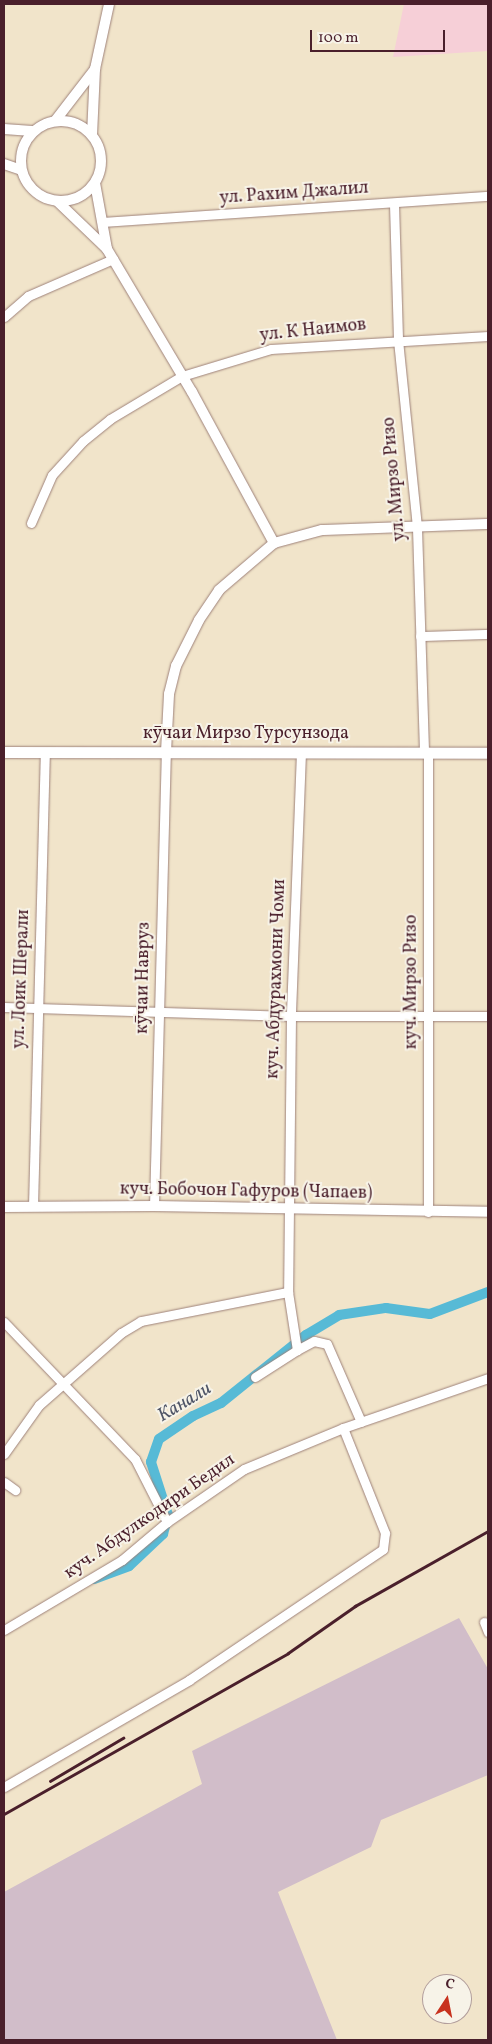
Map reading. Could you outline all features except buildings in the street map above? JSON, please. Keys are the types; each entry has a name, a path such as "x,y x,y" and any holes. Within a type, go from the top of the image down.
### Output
{"main road":[{"name":"кӯчаи Мирзо Турсунзода","path":"4,752 488,753"}],"street":[{"path":"107,249 95,183 102,158 92,134 95,69 109,4"},
{"path":"95,69 55,120 32,132 22,149 21,170 36,193 57,201 107,249 182,376 274,543"},
{"path":"55,120 75,123 92,134"},
{"path":"4,129 32,132"},
{"path":"4,164 21,170"},
{"path":"57,201 75,199 95,183"},
{"name":"ул. Рахим Джалил","path":"103,222 394,204 488,196"},
{"name":"ул. Мирзо Ризо","path":"394,204 398,340 417,528 426,752"},
{"path":"4,317 28,296 113,259"},
{"name":"ул. К Наимов","path":"31,523 52,475 83,441 110,419 182,376 271,349 488,336"},
{"path":"166,752 169,694 176,666 198,620 219,590 274,543 322,530 488,524"},
{"path":"420,636 488,634"},
{"name":"ул. Лоик Шерали","path":"33,1206 45,752"},
{"name":"кӯчаи Навруз","path":"154,1206 166,752"},
{"name":"куч. Абдурахмони Чоми","path":"297,1350 288,1292 291,1016 301,752"},
{"name":"куч. Мирзо Ризо","path":"426,752 428,1212"},
{"path":"4,1007 291,1016 488,1016"},
{"name":"куч. Бобочон Гафуров (Чапаев)","path":"4,1206 154,1206 488,1212"},
{"path":"4,1454 39,1405 65,1385 121,1334 141,1320 288,1292"},
{"path":"4,1322 135,1459 167,1522"},
{"path":"255,1377 314,1341 327,1344 361,1422"},
{"name":"куч. Абдулкодири Бедил","path":"4,1630 122,1560 167,1522 244,1469 343,1428 488,1378"},
{"path":"4,1787 189,1680 383,1549 385,1533 343,1428"},
{"path":"4,1482 14,1490"},
{"path":"484,1622 488,1632"}],"shaded area":[{"path":"404,4 488,4 488,51 393,57"},
{"path":"459,1618 488,1669 488,1775 381,1820 371,1847 278,1892 337,2040 4,2040 4,1892 202,1784 192,1751"}],"waterway":[{"name":"Канали","path":"94,1579 129,1566 163,1534 168,1515 151,1462 159,1439 193,1416 221,1403 306,1335 339,1315 386,1308 430,1314 488,1292"}],"railway":[{"path":"4,1814 288,1653 355,1606 488,1531"},
{"path":"50,1781 123,1738"}]}
